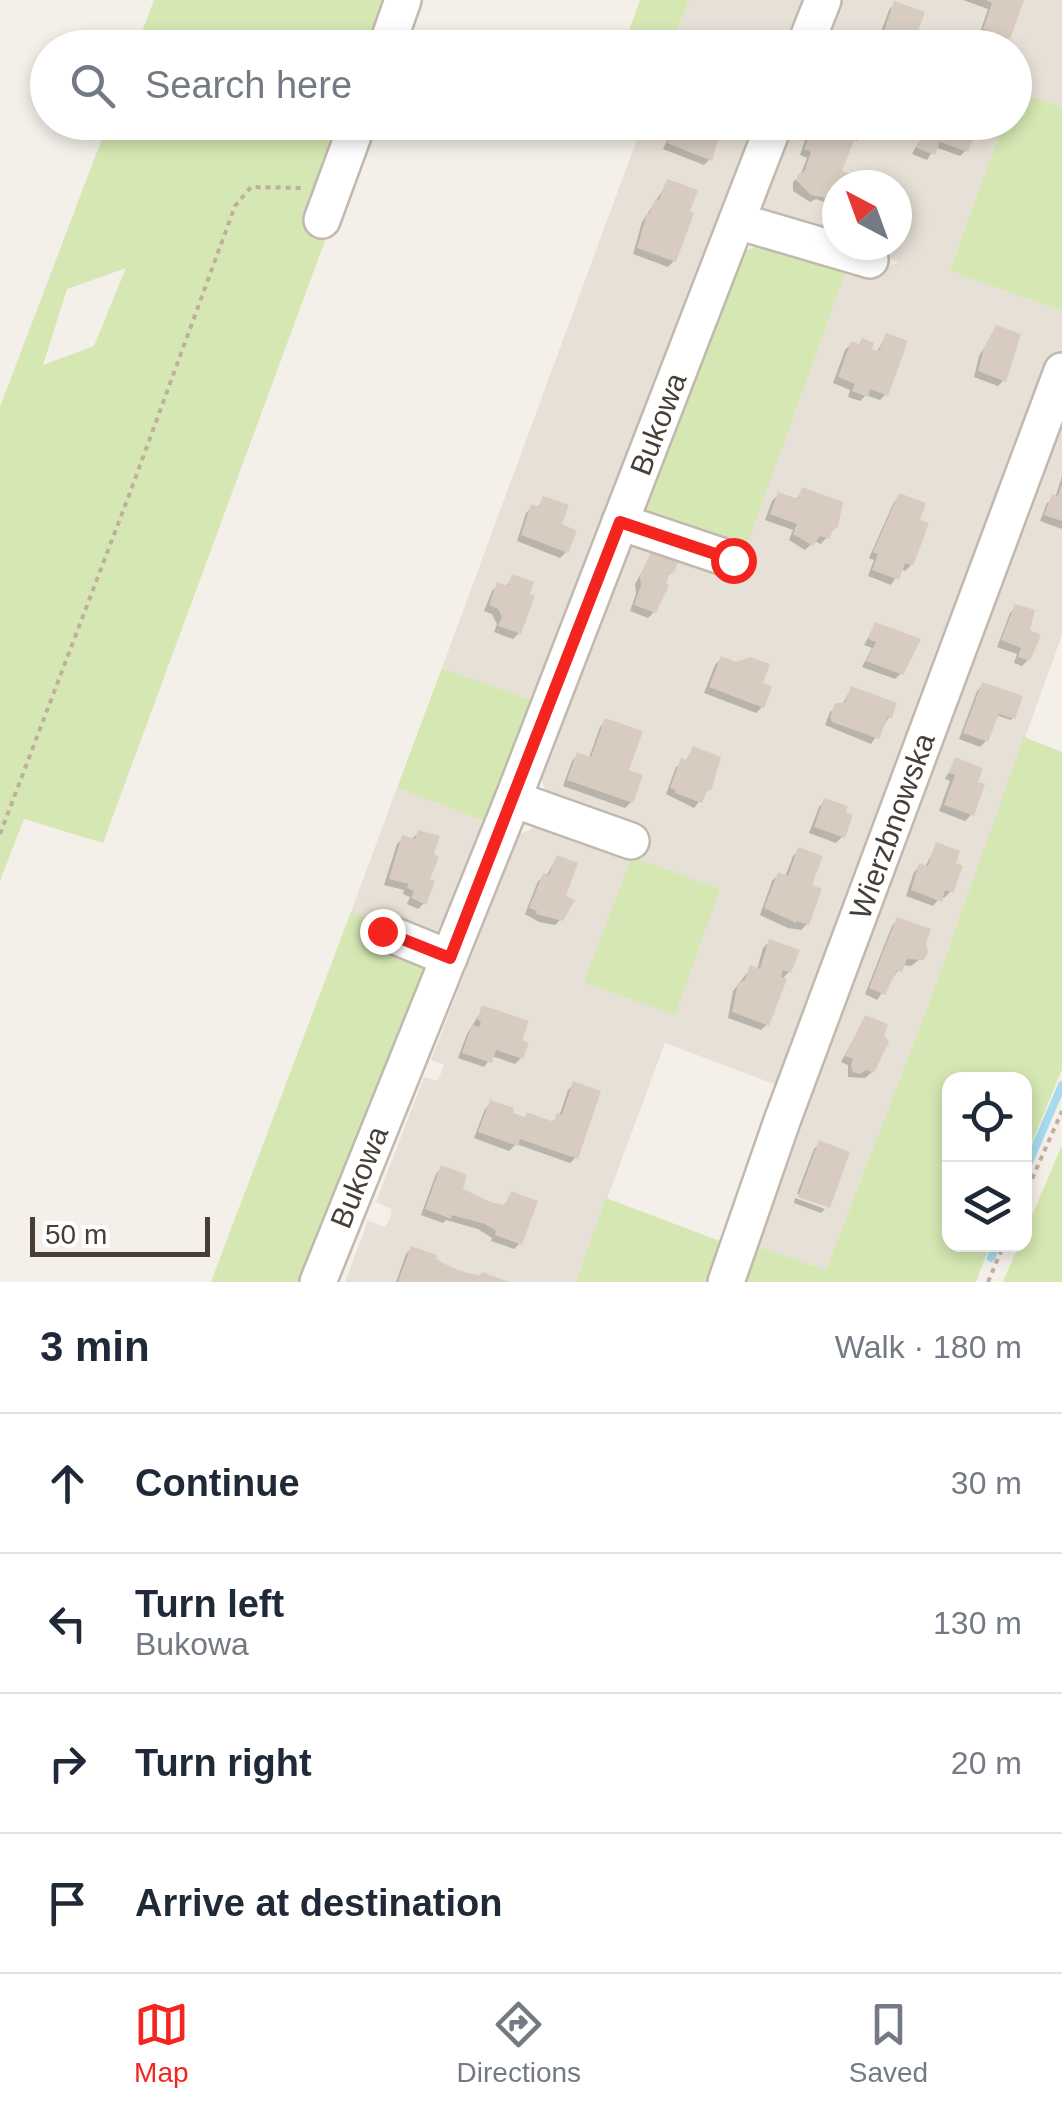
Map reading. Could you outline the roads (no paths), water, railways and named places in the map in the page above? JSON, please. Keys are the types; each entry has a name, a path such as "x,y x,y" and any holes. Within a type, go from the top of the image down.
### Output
{"street":[{"path":"392,30 403,0"},
{"path":"811,30 823,0"},
{"path":"322,220 351,140"},
{"name":"Bukowa","path":"318,1282 513,799 768,140"},
{"path":"737,221 822,246"},
{"name":"Wierzbnowska","path":"726,1282 782,1121 1062,370"},
{"path":"620,522 733,560"},
{"path":"513,799 631,841"},
{"path":"382,931 450,958"}],"waterway":[{"path":"1029,1162 1062,1085"},
{"path":"991,1258 993,1252"}]}
